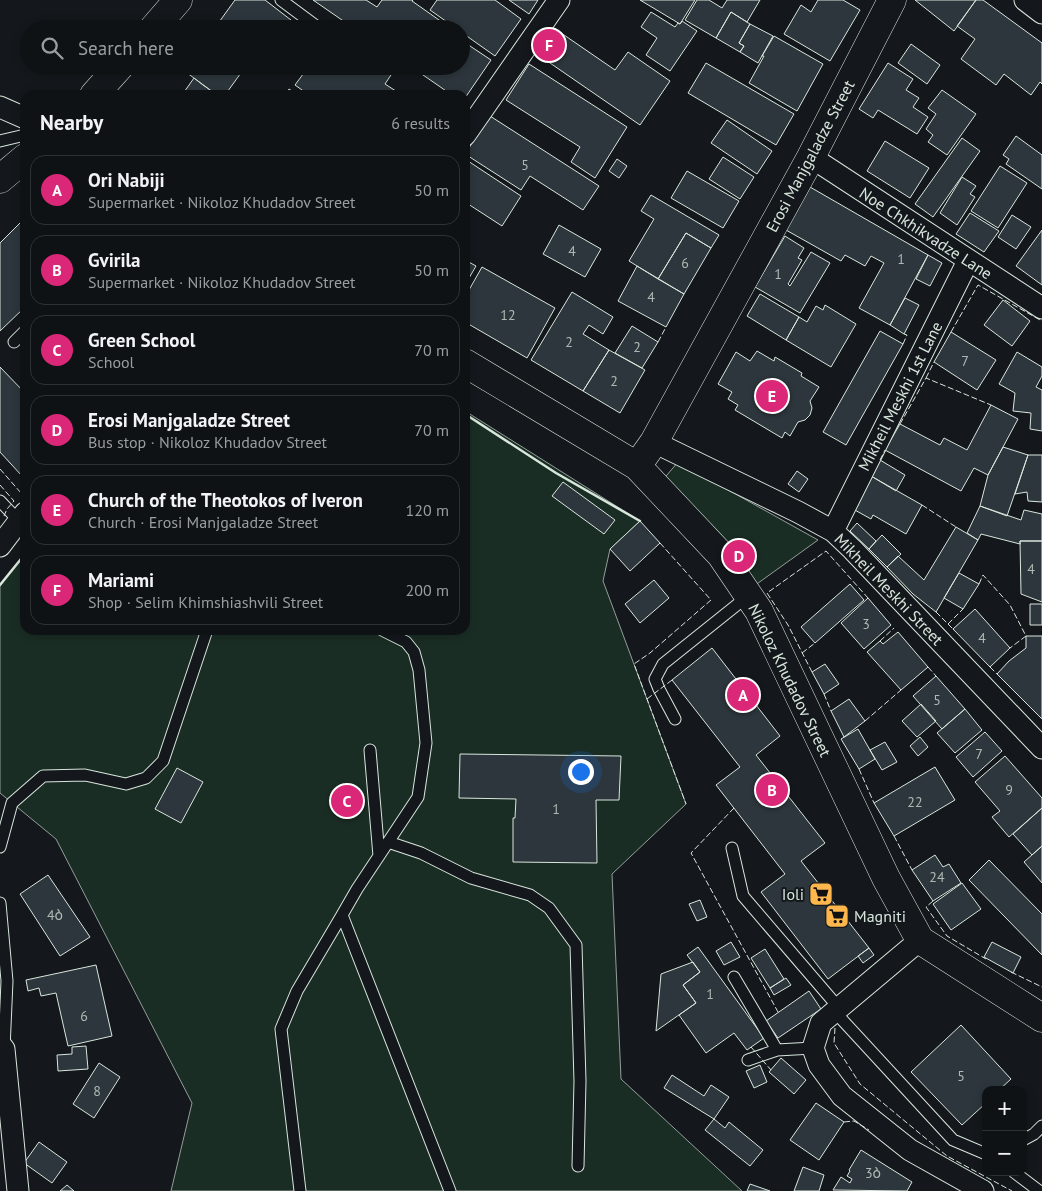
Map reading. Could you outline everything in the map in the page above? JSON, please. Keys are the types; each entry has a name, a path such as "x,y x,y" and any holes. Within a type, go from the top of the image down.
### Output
{"main road":[{"path":"160,20 178,0"},
{"name":"Erosi Manjgaladze Street","path":"637,466 654,442 811,157 892,0"},
{"path":"98,90 112,75"},
{"path":"0,179 20,162"},
{"name":"Nikoloz Khudadov Street","path":"470,366 637,466 721,555 759,612 881,869 920,940 1042,1018"}],"street":[{"path":"470,128 559,0"},
{"path":"1025,0 1042,13"},
{"path":"0,107 20,116"},
{"name":"Noe Chkhikvadze Lane","path":"811,157 1042,308"},
{"name":"Mikheil Meskhi 1st Lane","path":"832,531 968,261"},
{"name":"Mikheil Meskhi Street","path":"654,442 798,512 832,531 859,556 1042,748"},
{"path":"0,546 20,520"},
{"path":"920,940 822,1023 813,1048 819,1066 842,1096 910,1150 983,1191"},
{"path":"2,1046 18,1191"}],"lane":[{"path":"281,0 308,20"},
{"path":"0,142 20,136"},
{"path":"14,342 20,336"},
{"path":"0,501 20,516"},
{"path":"675,719 659,690 656,679 662,664 748,596"},
{"path":"0,847 12,803 43,776 84,774 126,784 146,778 163,761 205,635"},
{"path":"300,1191 281,1029 297,991 357,888 418,797 426,743 420,670 414,652 406,642 392,635"},
{"path":"370,750 379,856"},
{"path":"388,842 420,853 471,878 530,895 549,908 576,945 580,1081 578,1166"},
{"path":"732,848 743,896 837,1010 953,1140 982,1152"},
{"path":"0,903 7,982 2,1046"},
{"path":"342,915 450,1191"},
{"path":"734,977 777,1050"},
{"path":"748,1060 777,1050 813,1048"},
{"path":"1027,1138 1042,1126"},
{"path":"1019,1176 1039,1191"}],"green space":[{"path":"470,414 640,521 610,549 603,581 686,804 612,874 621,1079 742,1191 171,1191 192,1103 56,839 0,793 0,585 20,559 20,635 470,635"},
{"path":"678,462 818,540 754,586 661,482"}],"building":[{"path":"235,0 265,0 291,20 221,20"},
{"path":"313,0 366,0 377,7 382,0 413,0 439,20 342,20"},
{"path":"437,0 495,0 521,19 495,56 470,38 470,20 444,20 430,10"},
{"path":"509,0 538,0 529,14"},
{"path":"640,0 695,0 680,24"},
{"path":"697,0 709,0 722,8 727,0 760,0 747,22 731,12 716,38 685,20"},
{"path":"818,0 843,0 860,10 830,61 784,34 801,5 811,12"},
{"path":"915,0 976,0 954,31"},
{"path":"976,0 983,0 1042,43 1042,84 1040,82 1031,95 1004,74 996,85 961,59 975,39 957,26"},
{"path":"651,12 675,27 682,21 697,31 670,71 646,55 657,38 641,27"},
{"path":"731,12 750,24 739,43 744,46 740,52 716,38"},
{"path":"750,24 773,36 758,63 740,52 744,46 739,43"},
{"path":"551,26 615,70 628,52 670,81 640,125 534,52"},
{"path":"774,36 823,64 797,111 749,83"},
{"path":"911,44 940,65 927,84 898,63"},
{"path":"470,46 491,60 470,91 445,90 423,75 470,75"},
{"path":"706,63 794,114 776,145 688,93"},
{"path":"888,63 913,79 906,90 919,98 913,107 928,117 917,134 878,110 873,118 859,109"},
{"path":"529,64 627,127 595,178 571,162 580,147 506,100"},
{"path":"190,75 239,75 229,90 210,90"},
{"path":"302,75 391,75 385,84 394,90 302,90 295,85"},
{"path":"194,78 210,90 186,90"},
{"path":"942,90 976,114 947,155 928,142 933,135 926,129 936,114 928,108"},
{"path":"490,116 599,186 583,210 530,176 521,190 470,157 470,146"},
{"path":"727,120 772,151 757,174 711,143"},
{"path":"1016,136 1042,155 1042,189 1006,164 1009,159 1003,155"},
{"path":"962,138 980,151 933,217 915,204"},
{"path":"885,141 929,168 910,198 867,171"},
{"path":"723,157 754,177 740,199 709,179"},
{"path":"617,159 627,166 619,178 609,171"},
{"path":"470,162 521,196 502,226 470,205"},
{"path":"1000,166 1027,183 998,228 971,211"},
{"path":"687,171 739,201 723,228 671,198"},
{"path":"962,177 976,186 970,194 975,197 957,225 940,213"},
{"path":"810,187 928,255 890,325 859,308 884,263 871,256 865,266 845,255 841,261 786,230"},
{"path":"651,195 719,235 711,248 686,233 658,279 629,261 654,219 641,211"},
{"path":"970,213 999,231 984,252 956,234"},
{"path":"1012,215 1031,227 1016,249 998,237"},
{"path":"20,223 20,312 0,331 0,243"},
{"path":"559,225 601,249 585,277 543,254"},
{"path":"1042,230 1042,285 1016,266"},
{"path":"686,233 711,248 684,294 658,279"},
{"path":"785,236 804,248 798,258 802,260 788,284 790,286 811,252 830,263 800,313 755,287"},
{"path":"928,255 942,263 930,286 916,279"},
{"path":"470,263 476,266 470,276"},
{"path":"637,266 684,294 666,327 618,301"},
{"path":"482,267 555,308 527,358 470,325 470,288"},
{"path":"572,292 613,317 603,334 589,325 583,334 609,350 583,391 531,360"},
{"path":"760,294 799,317 786,340 747,316"},
{"path":"905,298 919,305 904,334 890,325"},
{"path":"1003,300 1030,321 1012,346 984,325"},
{"path":"825,305 856,324 831,367 786,340 799,317 807,322 816,306 823,310"},
{"path":"632,326 658,342 642,368 615,353"},
{"path":"880,331 903,344 846,445 823,432"},
{"path":"951,332 996,360 977,390 934,362"},
{"path":"609,350 645,370 620,413 583,391"},
{"path":"757,351 774,361 775,357 802,373 801,376 819,387 810,401 812,408 810,415 805,420 798,422 790,436 785,432 782,438 735,410 738,405 728,399 732,392 718,384 736,352 750,361"},
{"path":"1017,352 1042,367 1042,376 1036,387 1042,390 1042,431 1030,429 1031,413 1013,411 1015,393 999,384"},
{"path":"0,367 20,388 20,474 0,452"},
{"path":"991,405 1018,419 988,475 974,468 961,491 885,450 900,424 940,445 944,438 967,450"},
{"path":"1003,447 1028,455 1007,516 980,506 988,475"},
{"path":"1028,455 1042,455 1042,502 1028,501 1027,492 1015,494"},
{"path":"880,460 905,475 896,491 871,476"},
{"path":"797,471 808,479 799,492 788,484"},
{"path":"871,476 922,505 906,534 873,515 871,519 853,509"},
{"path":"563,482 615,520 604,534 552,496"},
{"path":"980,506 1021,520 1024,510 1042,514 1042,541 1020,541 1020,544 981,534 978,540 967,533"},
{"path":"640,521 660,543 630,571 610,549"},
{"path":"857,523 876,541 869,549 850,531"},
{"path":"956,527 978,540 936,612 913,594 887,567 898,556 924,580"},
{"path":"882,535 901,554 887,567 869,549"},
{"path":"1020,541 1042,541 1042,602 1021,594"},
{"path":"959,573 979,584 963,609 944,598"},
{"path":"654,580 669,598 640,623 625,604"},
{"path":"850,584 864,600 815,643 801,627"},
{"path":"868,598 891,625 864,649 841,623"},
{"path":"1030,604 1042,604 1042,625 1030,625"},
{"path":"975,609 1010,648 990,667 953,629"},
{"path":"898,632 928,667 901,690 867,652 880,641 883,644"},
{"path":"1026,636 1042,636 1042,719 997,674 1009,661 1026,648"},
{"path":"712,648 780,736 756,755 825,843 801,861 869,948 828,979 761,892 785,874 716,785 740,767 672,680"},
{"path":"825,664 839,684 824,694 812,672"},
{"path":"936,676 965,709 942,729 913,696"},
{"path":"849,699 865,721 844,737 831,711"},
{"path":"921,704 936,721 917,737 902,721"},
{"path":"965,709 982,730 955,753 937,733"},
{"path":"858,729 875,759 859,769 841,739"},
{"path":"985,732 1002,751 973,777 956,757"},
{"path":"920,737 928,747 918,756 910,746"},
{"path":"885,742 897,762 882,770 870,750"},
{"path":"460,754 621,756 619,800 596,800 597,863 513,862 513,818 515,818 516,799 459,798"},
{"path":"1005,756 1042,798 1042,808 1009,837 992,817 1000,811 975,782"},
{"path":"935,767 955,800 894,836 874,803"},
{"path":"177,768 203,782 181,823 155,809"},
{"path":"1042,808 1042,846 1032,855 1013,834"},
{"path":"1042,846 1042,883 1024,862"},
{"path":"935,855 943,867 949,864 961,883 933,901 912,870"},
{"path":"989,860 1042,914 1042,955 969,880"},
{"path":"48,875 90,937 60,956 20,894"},
{"path":"962,883 981,909 951,930 933,904"},
{"path":"700,900 707,917 697,921 689,904"},
{"path":"731,942 740,957 724,965 716,951"},
{"path":"992,942 1021,957 1013,973 984,957"},
{"path":"698,947 764,1038 747,1050 734,1033 706,1053 679,1015 696,1003 683,985 700,972 687,955"},
{"path":"869,948 874,955 863,963 858,956"},
{"path":"765,949 784,979 770,988 751,958"},
{"path":"693,962 700,972 683,985 696,1003 656,1031 661,974"},
{"path":"96,965 112,1036 68,1046 56,993 41,996 39,988 28,991 26,980"},
{"path":"786,978 791,985 774,995 770,988"},
{"path":"809,991 821,1009 778,1038 766,1021"},
{"path":"961,1025 1011,1079 1003,1086 982,1086 982,1107 962,1125 911,1072"},
{"path":"86,1046 88,1069 58,1071 57,1055 72,1054 72,1047"},
{"path":"781,1058 806,1080 794,1094 769,1072"},
{"path":"99,1063 120,1077 94,1118 73,1104"},
{"path":"760,1065 767,1082 754,1088 746,1071"},
{"path":"672,1075 704,1096 711,1085 729,1097 714,1119 664,1088"},
{"path":"816,1103 844,1122 819,1160 790,1140"},
{"path":"714,1119 725,1128 729,1122 763,1150 750,1166 705,1130"},
{"path":"39,1142 67,1162 52,1183 24,1163"},
{"path":"861,1150 912,1182 907,1191 833,1190 841,1177 850,1183 852,1179 847,1176 849,1170"},
{"path":"803,1167 824,1175 819,1191 794,1191"},
{"path":"750,1184 770,1191 747,1191"},
{"path":"67,1185 74,1191 60,1191"}],"fence":[{"path":"951,332 978,285 1042,321"},
{"path":"658,342 666,327"},
{"path":"903,344 907,335 904,334"},
{"path":"926,378 934,362"},
{"path":"900,424 926,378 991,405"},
{"path":"880,460 885,450"},
{"path":"0,469 20,492"},
{"path":"0,485 14,501 4,516"},
{"path":"922,505 956,527"},
{"path":"660,543 711,600 650,653 634,664 686,804"},
{"path":"812,672 788,625 767,593 826,551 868,598"},
{"path":"979,584 983,575 1010,605 1026,636 1010,648"},
{"path":"948,624 963,609"},
{"path":"936,612 953,629"},
{"path":"880,641 894,628"},
{"path":"802,653 815,643"},
{"path":"928,667 936,676"},
{"path":"990,667 997,674"},
{"path":"647,699 672,680"},
{"path":"865,721 901,690"},
{"path":"824,694 831,711"},
{"path":"859,769 874,803"},
{"path":"734,808 691,853 778,1012"},
{"path":"894,836 912,870"},
{"path":"933,901 926,907 947,936 986,959"},
{"path":"1011,972 1042,987"},
{"path":"835,1028 834,1043 860,1084 947,1156 1012,1191"},
{"path":"751,1047 771,1070"},
{"path":"844,1122 854,1121 869,1130"}],"wall":[{"path":"470,417 556,473 640,521"},
{"path":"0,585 20,560"}],"place":[{"name":"Mariami","path":"549,45"},
{"name":"Church of the Theotokos of Iveron","path":"772,396"},
{"name":"Erosi Manjgaladze Street","path":"739,556"},
{"name":"Ori Nabiji","path":"743,695"},
{"name":"Gvirila","path":"772,790"},
{"name":"Green School","path":"347,801"},
{"name":"Ioli","path":"821,894"},
{"name":"Magniti","path":"837,916"}]}
